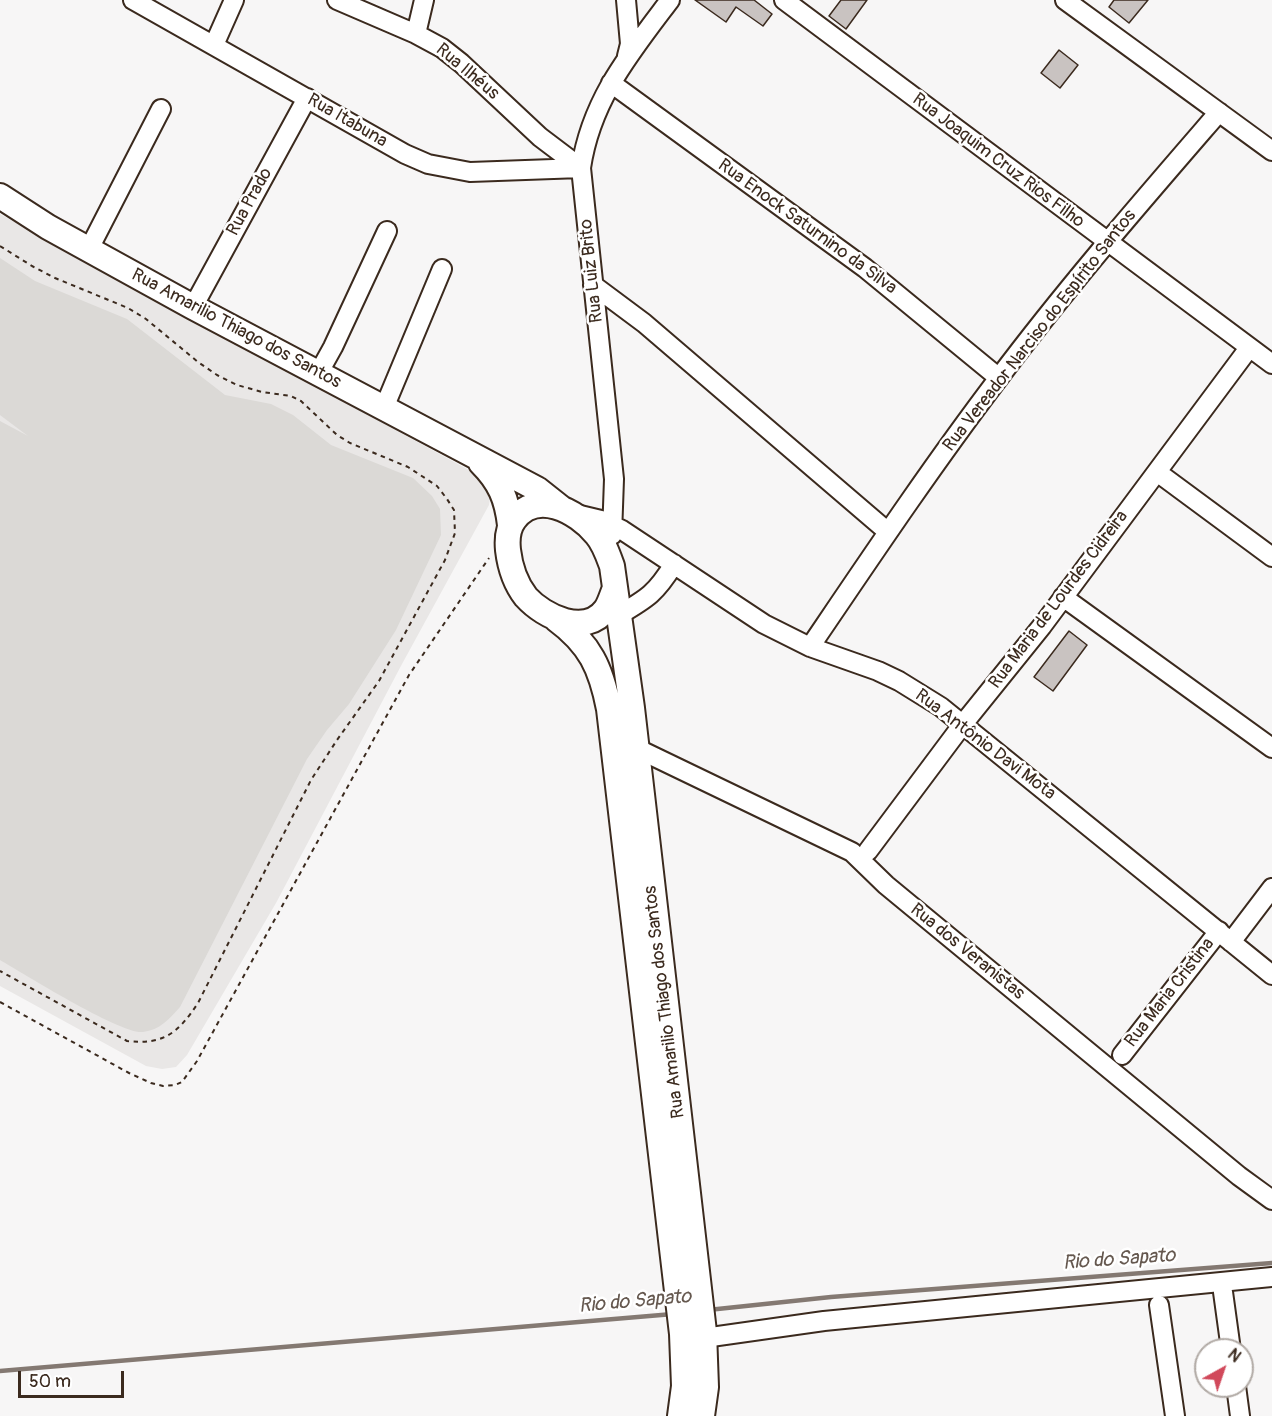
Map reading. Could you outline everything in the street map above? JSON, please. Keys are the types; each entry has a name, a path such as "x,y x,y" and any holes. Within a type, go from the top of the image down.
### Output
{"main road":[{"name":"Rua Amarilio Thiago dos Santos","path":"0,196 14,207 193,307 537,489 567,511"},
{"name":"Rua Amarilio Thiago dos Santos","path":"475,457 489,470 504,493 510,525"},
{"path":"551,504 567,511 596,534 609,555 613,577 605,610 587,622 554,618 538,608 526,597 513,574 508,545 510,525 523,511 532,507 551,504"},
{"name":"Rua Amarilio Thiago dos Santos","path":"613,577 636,748 688,1294"},
{"path":"578,638 607,627 619,615"},
{"name":"Rua Amarilio Thiago dos Santos","path":"554,618 578,638 593,657 600,673 609,709 688,1294 706,1387 702,1416"},
{"name":"Rua Amarilio Thiago dos Santos","path":"680,1416 684,1386 697,1335"}],"street":[{"name":"Rua Itabuna","path":"133,0 405,154 428,164 448,170 470,172 581,168"},
{"path":"214,45 234,0"},
{"name":"Rua Ilhéus","path":"337,0 416,34 442,48 540,137 581,168"},
{"path":"416,34 424,0"},
{"path":"626,0 630,44 627,56"},
{"name":"Rua Luiz Brito","path":"613,577 614,479 581,168 590,127 611,83 627,56 670,0"},
{"name":"Rua Joaquim Cruz Rios Filho","path":"783,0 1272,364"},
{"path":"1065,0 1272,151"},
{"name":"Rua Enock Saturnino da Silva","path":"611,83 873,274 999,378"},
{"name":"Rua Prado","path":"193,307 307,98"},
{"path":"89,249 161,109"},
{"name":"Rua Vereador Narciso do Espírito Santos","path":"810,647 888,532 999,378 1107,242 1219,112"},
{"path":"318,374 387,231"},
{"path":"384,408 442,269"},
{"path":"593,285 644,323 888,532"},
{"name":"Rua Maria de Lourdes Cidreira","path":"868,851 963,724 1063,597 1249,348"},
{"path":"1157,472 1272,557"},
{"name":"Rua Antônio Davi Mota","path":"567,511 612,524 764,624 810,647 878,671 941,707 1272,975"},
{"path":"619,615 648,598 674,564"},
{"path":"1063,597 1272,748"},
{"name":"Rua dos Veranistas","path":"636,748 852,852 886,885 1239,1176 1272,1200"},
{"name":"Rua Maria Cristina","path":"1122,1055 1225,936 1272,888"},
{"path":"697,1335 1272,1276"},
{"path":"1223,1292 1229,1338"},
{"path":"1159,1305 1175,1416"},
{"path":"1238,1398 1240,1416"}],"path":[{"path":"0,246 55,278 128,308 146,319 217,375 237,385 262,392 291,396 300,400 337,435 350,443 408,467 437,486 447,499 454,510 455,533 445,560 383,674 311,780 198,1003 181,1026 169,1036 155,1041 141,1043 127,1041 0,971"},
{"path":"0,1002 129,1073 163,1086 182,1082 197,1061 409,675 491,555"}],"shaded area":[{"path":"0,214 478,475 487,487 490,496 489,505 276,903 187,1055 176,1067 162,1069 146,1066 0,986"},
{"path":"0,258 35,281 127,319 225,395 271,404 293,415 331,445 413,478 432,496 440,509 441,535 396,630 349,704 307,759 180,1007 168,1020 149,1031 132,1030 115,1024 50,990 0,960 0,421 28,436 0,415"}],"building":[{"path":"695,0 754,0 772,14 763,26 736,7 726,22"},
{"path":"841,0 867,0 846,29 829,16"},
{"path":"1114,0 1148,0 1129,23 1109,7"},
{"path":"1059,50 1078,65 1060,88 1041,73"},
{"path":"1069,631 1087,645 1053,691 1034,677"}],"waterway":[{"name":"Rio do Sapato","path":"708,1310 831,1297 1272,1263"},
{"name":"Rio do Sapato","path":"0,1371 673,1314"}]}
